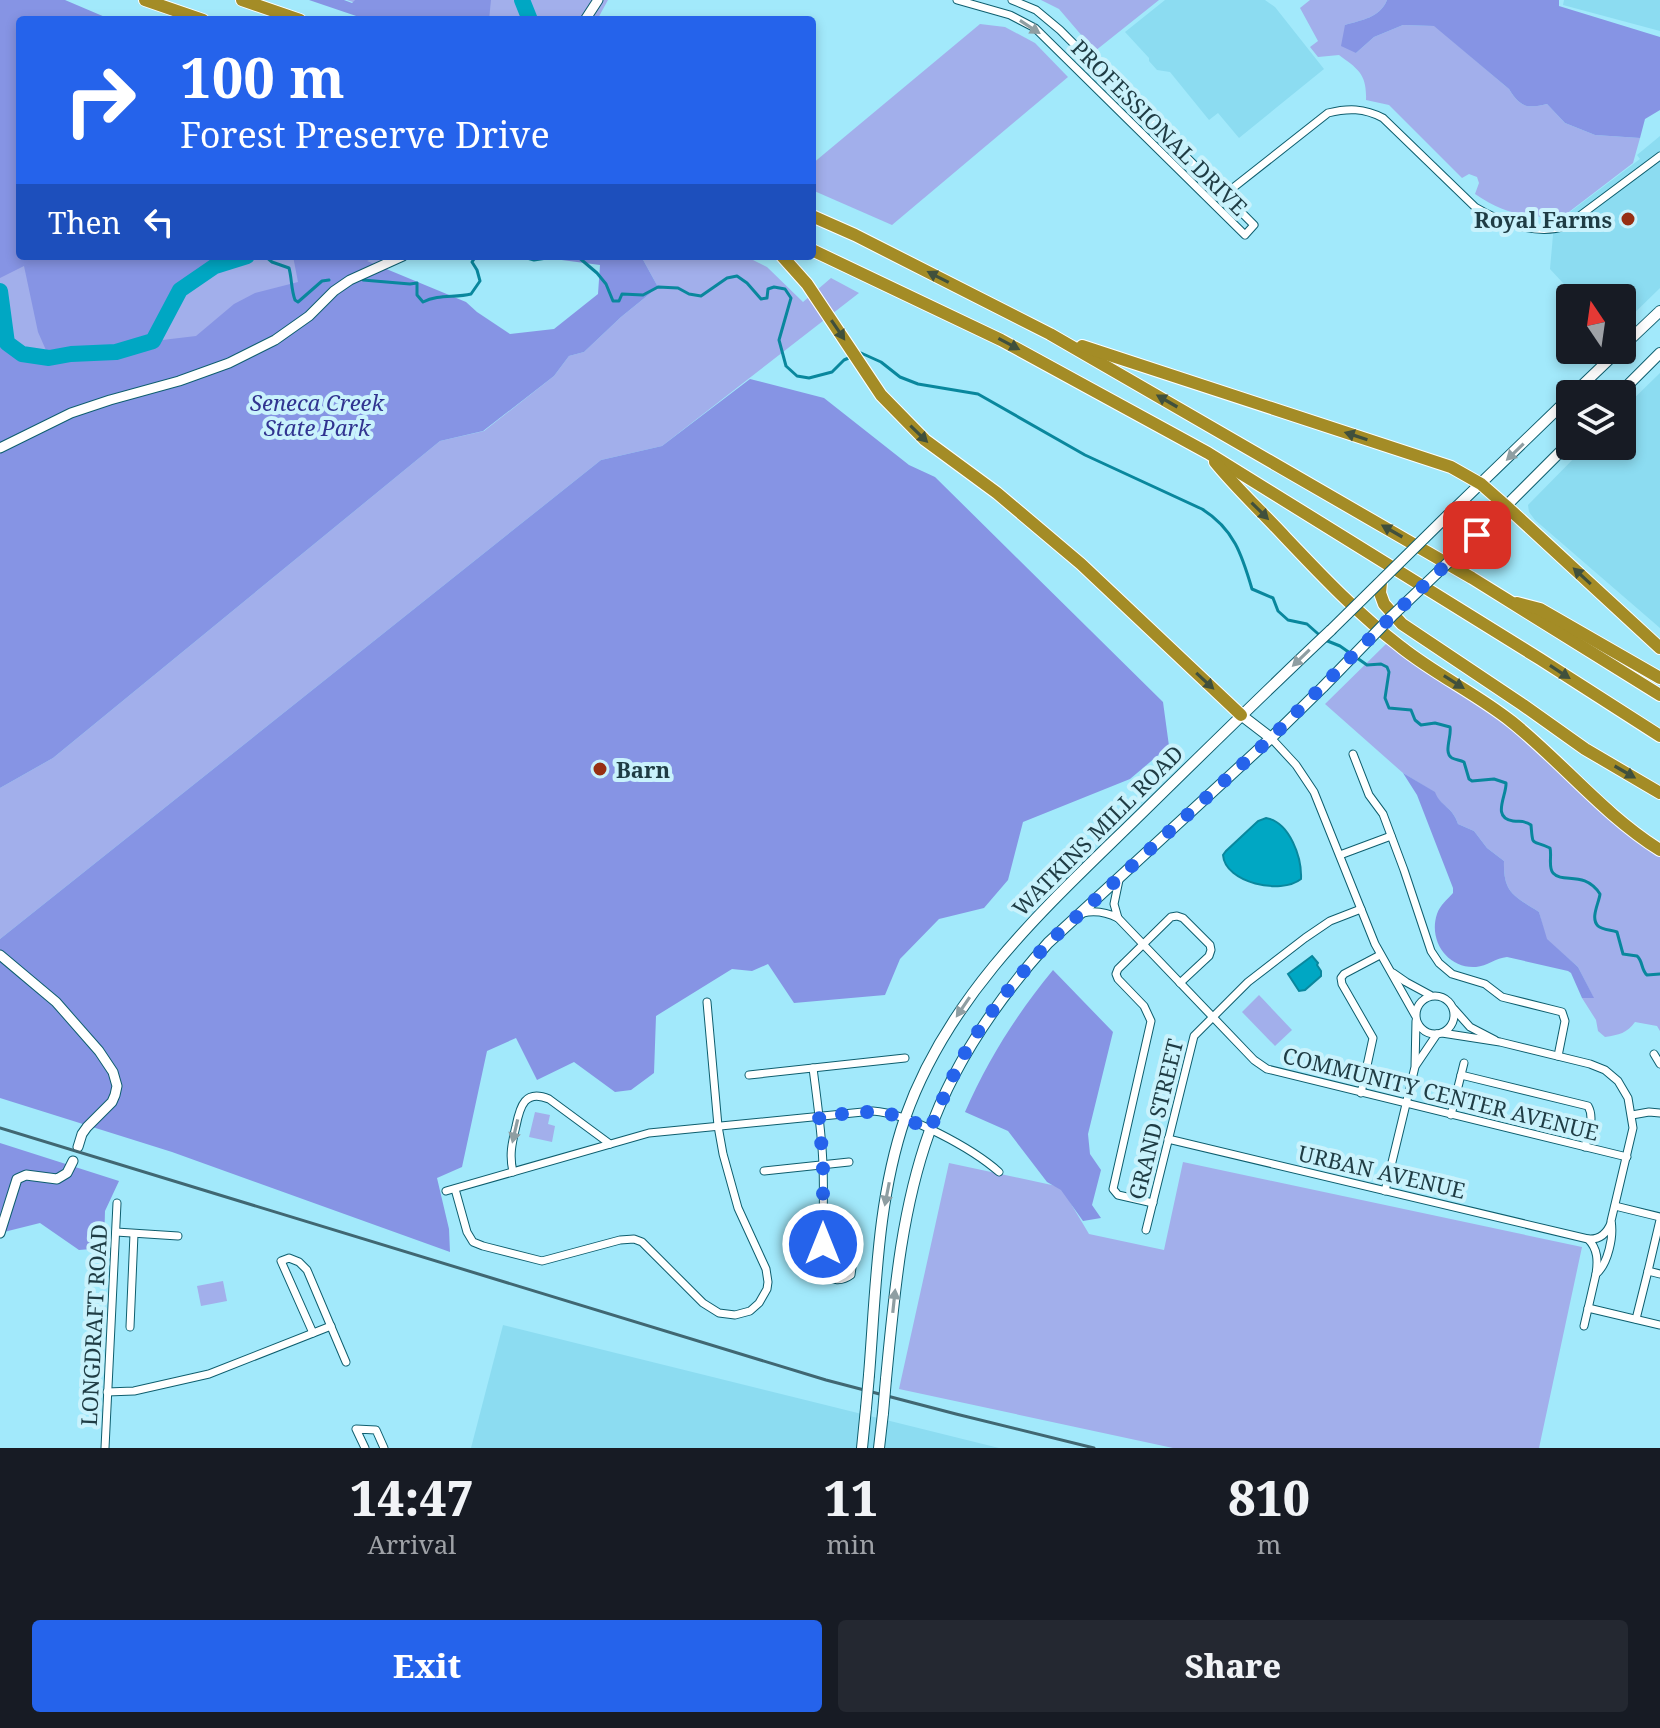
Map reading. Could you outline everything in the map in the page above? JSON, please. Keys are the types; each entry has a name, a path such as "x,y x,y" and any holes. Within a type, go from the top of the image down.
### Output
{"highway":[{"path":"145,0 191,16"},
{"path":"242,0 288,16"},
{"path":"816,218 1050,334 1472,578 1660,695"},
{"path":"816,252 1001,340 1208,453 1660,736"},
{"path":"786,260 807,284 881,395 925,440 997,493 1081,564 1241,715"},
{"path":"1050,334 1451,467 1481,484 1660,648"},
{"path":"1208,453 1234,485 1348,601 1401,648 1492,706 1519,727 1614,817 1660,850"},
{"path":"1381,582 1380,593 1384,604 1397,620 1585,749 1660,793"},
{"path":"1506,600 1540,609 1660,678"}],"main road":[{"name":"WATKINS MILL ROAD","path":"1636,333 1660,311"},
{"path":"1633,380 1660,353"},
{"name":"WATKINS MILL ROAD","path":"1587,380 1603,364"},
{"name":"WATKINS MILL ROAD","path":"862,1448 882,1222 896,1152 905,1118 921,1080 941,1041 983,978 1010,945 1241,715 1556,410"},
{"name":"WATKINS MILL ROAD","path":"879,1448 895,1293 915,1180 930,1130 958,1066 983,1025 1023,972 1077,915 1397,620 1556,456"},
{"path":"1241,715 1271,738"}],"street":[{"name":"PROFESSIONAL DRIVE","path":"957,0 1010,15 1035,28 1245,235 1254,225 1060,30 1036,10 1012,0"},
{"path":"1224,195 1328,113 1342,109 1370,111 1383,118 1475,207 1493,218 1519,226 1548,229 1566,226 1660,156"},
{"path":"0,448 71,413 229,363 275,340 309,316 350,280 394,260"},
{"path":"1271,738 1296,765 1314,792 1380,955 1422,1030 1500,1042 1597,1066 1612,1075 1626,1092 1632,1115 1632,1137 1615,1206 1608,1230 1602,1236 1588,1239"},
{"path":"1353,754 1369,795 1381,809 1436,960 1452,974 1482,983 1502,997 1562,1012 1565,1021 1558,1056"},
{"path":"1358,765 1367,761"},
{"path":"1340,855 1391,836"},
{"path":"1118,918 1114,904 1121,875"},
{"name":"GRAND STREET","path":"1146,1230 1192,1041 1197,1032 1258,974 1313,931 1361,909"},
{"path":"1077,915 1096,911 1118,918"},
{"path":"1153,1203 1118,1195 1113,1189 1151,1027 1148,1011 1116,974 1174,916 1181,916 1211,947 1211,953 1180,983"},
{"name":"COMMUNITY CENTER AVENUE","path":"1118,918 1254,1060 1267,1069 1627,1157"},
{"path":"0,955 56,1002 99,1051 113,1072 117,1086 112,1102 87,1127 78,1147"},
{"path":"1361,1093 1373,1038 1341,978 1380,955"},
{"path":"1388,969 1432,996 1442,997 1470,1027 1500,1042"},
{"path":"1385,1191 1415,1067 1418,1005 1421,1000 1432,996"},
{"path":"707,1002 718,1126 726,1168 733,1194 768,1275 767,1289 759,1303 741,1314 724,1315 710,1309 648,1248 634,1239 542,1261 473,1242 451,1190 649,1133 718,1126 819,1116 873,1111 905,1118 930,1130 984,1158 999,1172"},
{"path":"1415,1067 1439,1034 1453,1023 1453,1007"},
{"path":"1654,1054 1660,1064"},
{"path":"749,1075 905,1058"},
{"path":"1451,1115 1464,1063"},
{"path":"813,1068 823,1164 824,1253 825,1268 830,1278 843,1279 851,1275 853,1260 848,1253 824,1253"},
{"path":"1461,1075 1588,1106 1592,1117 1585,1147"},
{"path":"513,1172 510,1152 519,1111 526,1100 534,1096 549,1099 610,1144"},
{"path":"1632,1115 1660,1113"},
{"name":"URBAN AVENUE","path":"1168,1139 1588,1239"},
{"path":"0,1233 17,1179 26,1175 57,1179 68,1172 73,1161"},
{"path":"764,1171 849,1162"},
{"name":"LONGDRAFT ROAD","path":"105,1448 117,1203"},
{"path":"1615,1206 1660,1218 1636,1319"},
{"path":"1596,1274 1604,1264 1612,1233 1611,1221"},
{"path":"116,1232 178,1236"},
{"path":"130,1327 134,1234"},
{"path":"1584,1326 1596,1274 1596,1253 1588,1239"},
{"path":"313,1333 281,1261 289,1258 307,1270 346,1362"},
{"path":"1648,1271 1660,1274"},
{"path":"1588,1308 1660,1325"},
{"path":"107,1392 134,1391 209,1374 331,1326"},
{"path":"365,1448 356,1429 376,1430 384,1448"}],"shaded area":[{"name":"Seneca Creek State Park","path":"0,0 16,16 16,260 388,260 0,432"},
{"path":"347,0 608,0 599,16 393,16"},
{"path":"1041,0 1159,0 1095,51 1059,9"},
{"path":"1165,0 1265,0 1275,7 1324,69 1239,138 1218,113 1209,120 1170,72 1157,70 1125,32"},
{"path":"1310,0 1387,0 1375,15 1345,25 1356,53 1374,37 1403,25 1435,26 1509,89 1521,103 1529,106 1547,104 1565,123 1595,135 1640,138 1633,163 1561,218 1526,215 1496,206 1475,194 1479,183 1477,177 1469,174 1462,178 1389,105 1366,100 1363,78 1351,64 1339,55 1318,57 1310,47 1318,41 1300,8"},
{"path":"1564,0 1660,0 1660,31 1563,5"},
{"path":"980,24 1005,27 1035,43 1068,77 892,225 816,192 816,161"},
{"path":"1660,136 1660,288 1636,311 1636,284 1564,284 1550,269 1554,224 1640,159 1637,155"},
{"path":"643,260 753,260 767,267 803,302 831,278 859,293 662,446 601,460 0,939 0,788 53,758 440,441 484,431 554,376 569,356 584,352 658,287"},
{"path":"1660,373 1660,628 1535,520 1528,505 1572,460 1636,460 1636,396"},
{"path":"1387,643 1507,722 1616,825 1660,853 1660,1031 1657,1026 1635,1022 1626,1031 1614,1035 1605,1037 1598,1031 1596,1020 1582,998 1593,997 1578,967 1546,939 1539,912 1508,887 1504,861 1487,848 1474,831 1458,824 1434,792 1403,773 1325,704"},
{"path":"1266,818 1282,826 1297,852 1301,879 1292,884 1255,884 1233,873 1226,865 1223,855 1226,851 1258,821"},
{"path":"1312,956 1318,963 1321,976 1305,990 1299,991 1288,974"},
{"path":"1259,995 1292,1030 1275,1046 1242,1012"},
{"path":"535,1112 550,1115 548,1124 555,1126 552,1142 529,1137"},
{"path":"1183,1162 1582,1247 1539,1448 1173,1448 899,1389 949,1163 1061,1187 1089,1234 1164,1250"},
{"path":"223,1281 227,1301 201,1306 197,1286"},
{"path":"503,1325 999,1448 471,1448"}],"green space":[{"path":"0,0 65,0 103,16 16,16 16,260 234,260 215,266 180,290 154,341 196,336 234,304 255,293 298,282 294,260 369,260 367,261 466,302 510,334 554,329 598,294 600,265 562,260 643,260 658,287 584,352 569,356 554,376 483,431 440,441 53,758 0,788 0,291 7,343 22,354 49,357 38,332 24,266 0,278"},
{"path":"309,0 344,0 352,3 355,0 491,0 489,16 356,16"},
{"path":"1387,0 1559,0 1559,6 1660,37 1660,110 1645,119 1640,138 1595,135 1565,123 1547,104 1529,106 1521,103 1509,89 1434,26 1403,25 1374,37 1356,53 1341,46 1345,25 1375,15"},
{"path":"750,379 824,398 909,465 935,477 1163,702 1169,746 1130,779 1023,822 1008,880 984,908 939,919 900,959 885,995 794,1003 768,964 752,971 732,969 656,1016 654,1073 631,1090 615,1092 574,1062 537,1080 516,1038 487,1051 462,1167 437,1178 449,1229 450,1252 172,1152 0,1098 0,939 601,460 662,446"},
{"path":"1403,773 1435,792 1458,824 1474,831 1487,848 1504,861 1508,887 1539,912 1547,939 1578,967 1594,998 1582,998 1568,971 1507,957 1476,967 1466,966 1449,958 1443,951 1435,934 1435,924 1438,911 1453,893 1453,888 1417,795"},
{"path":"1053,970 1113,1032 1088,1134 1090,1154 1101,1170 1092,1205 1101,1218 1083,1221 1061,1190 1047,1182 1008,1131 965,1112 1004,1038"},
{"path":"0,1143 119,1181 105,1211 104,1248 79,1250 40,1223 0,1233"}],"waterway":[{"path":"522,0 528,16"},
{"path":"0,291 7,343 22,354 49,358 116,352 153,341 180,290 215,266 234,260"},
{"path":"270,260 289,268 298,302 322,281 329,280"},
{"path":"363,280 417,283 417,295 423,302 471,294 480,281 473,260"},
{"path":"582,260 606,284 613,301 619,301 622,294 643,295 658,287 678,288 701,296 727,278 737,276 761,299 767,298 768,289 785,289 791,298 779,340 786,366 797,376 809,378 832,372 851,357"},
{"path":"858,354 881,362 900,377 918,384 978,394 1085,455 1202,509 1213,517 1235,544 1252,589 1273,598 1278,611 1288,620 1307,624 1325,640 1340,646 1367,665 1387,667 1385,698 1389,708 1411,710 1421,725 1435,723 1450,727 1449,756 1464,762 1469,779 1494,779 1506,783 1501,811 1506,819 1531,825 1534,842 1550,848 1553,873 1562,878 1587,882 1594,887 1600,894 1595,915 1598,926 1617,932 1623,954 1637,956 1647,975 1660,974"}],"railway":[{"path":"0,1128 826,1380 1094,1448"}],"place":[{"name":"Royal Farms","path":"1628,219"},
{"name":"Barn","path":"600,769"}],"route":[{"path":"823,1244 823,1164 819,1116 878,1111 905,1118 930,1130 967,1050 1000,1001 1048,943 1271,738 1477,535"}]}
